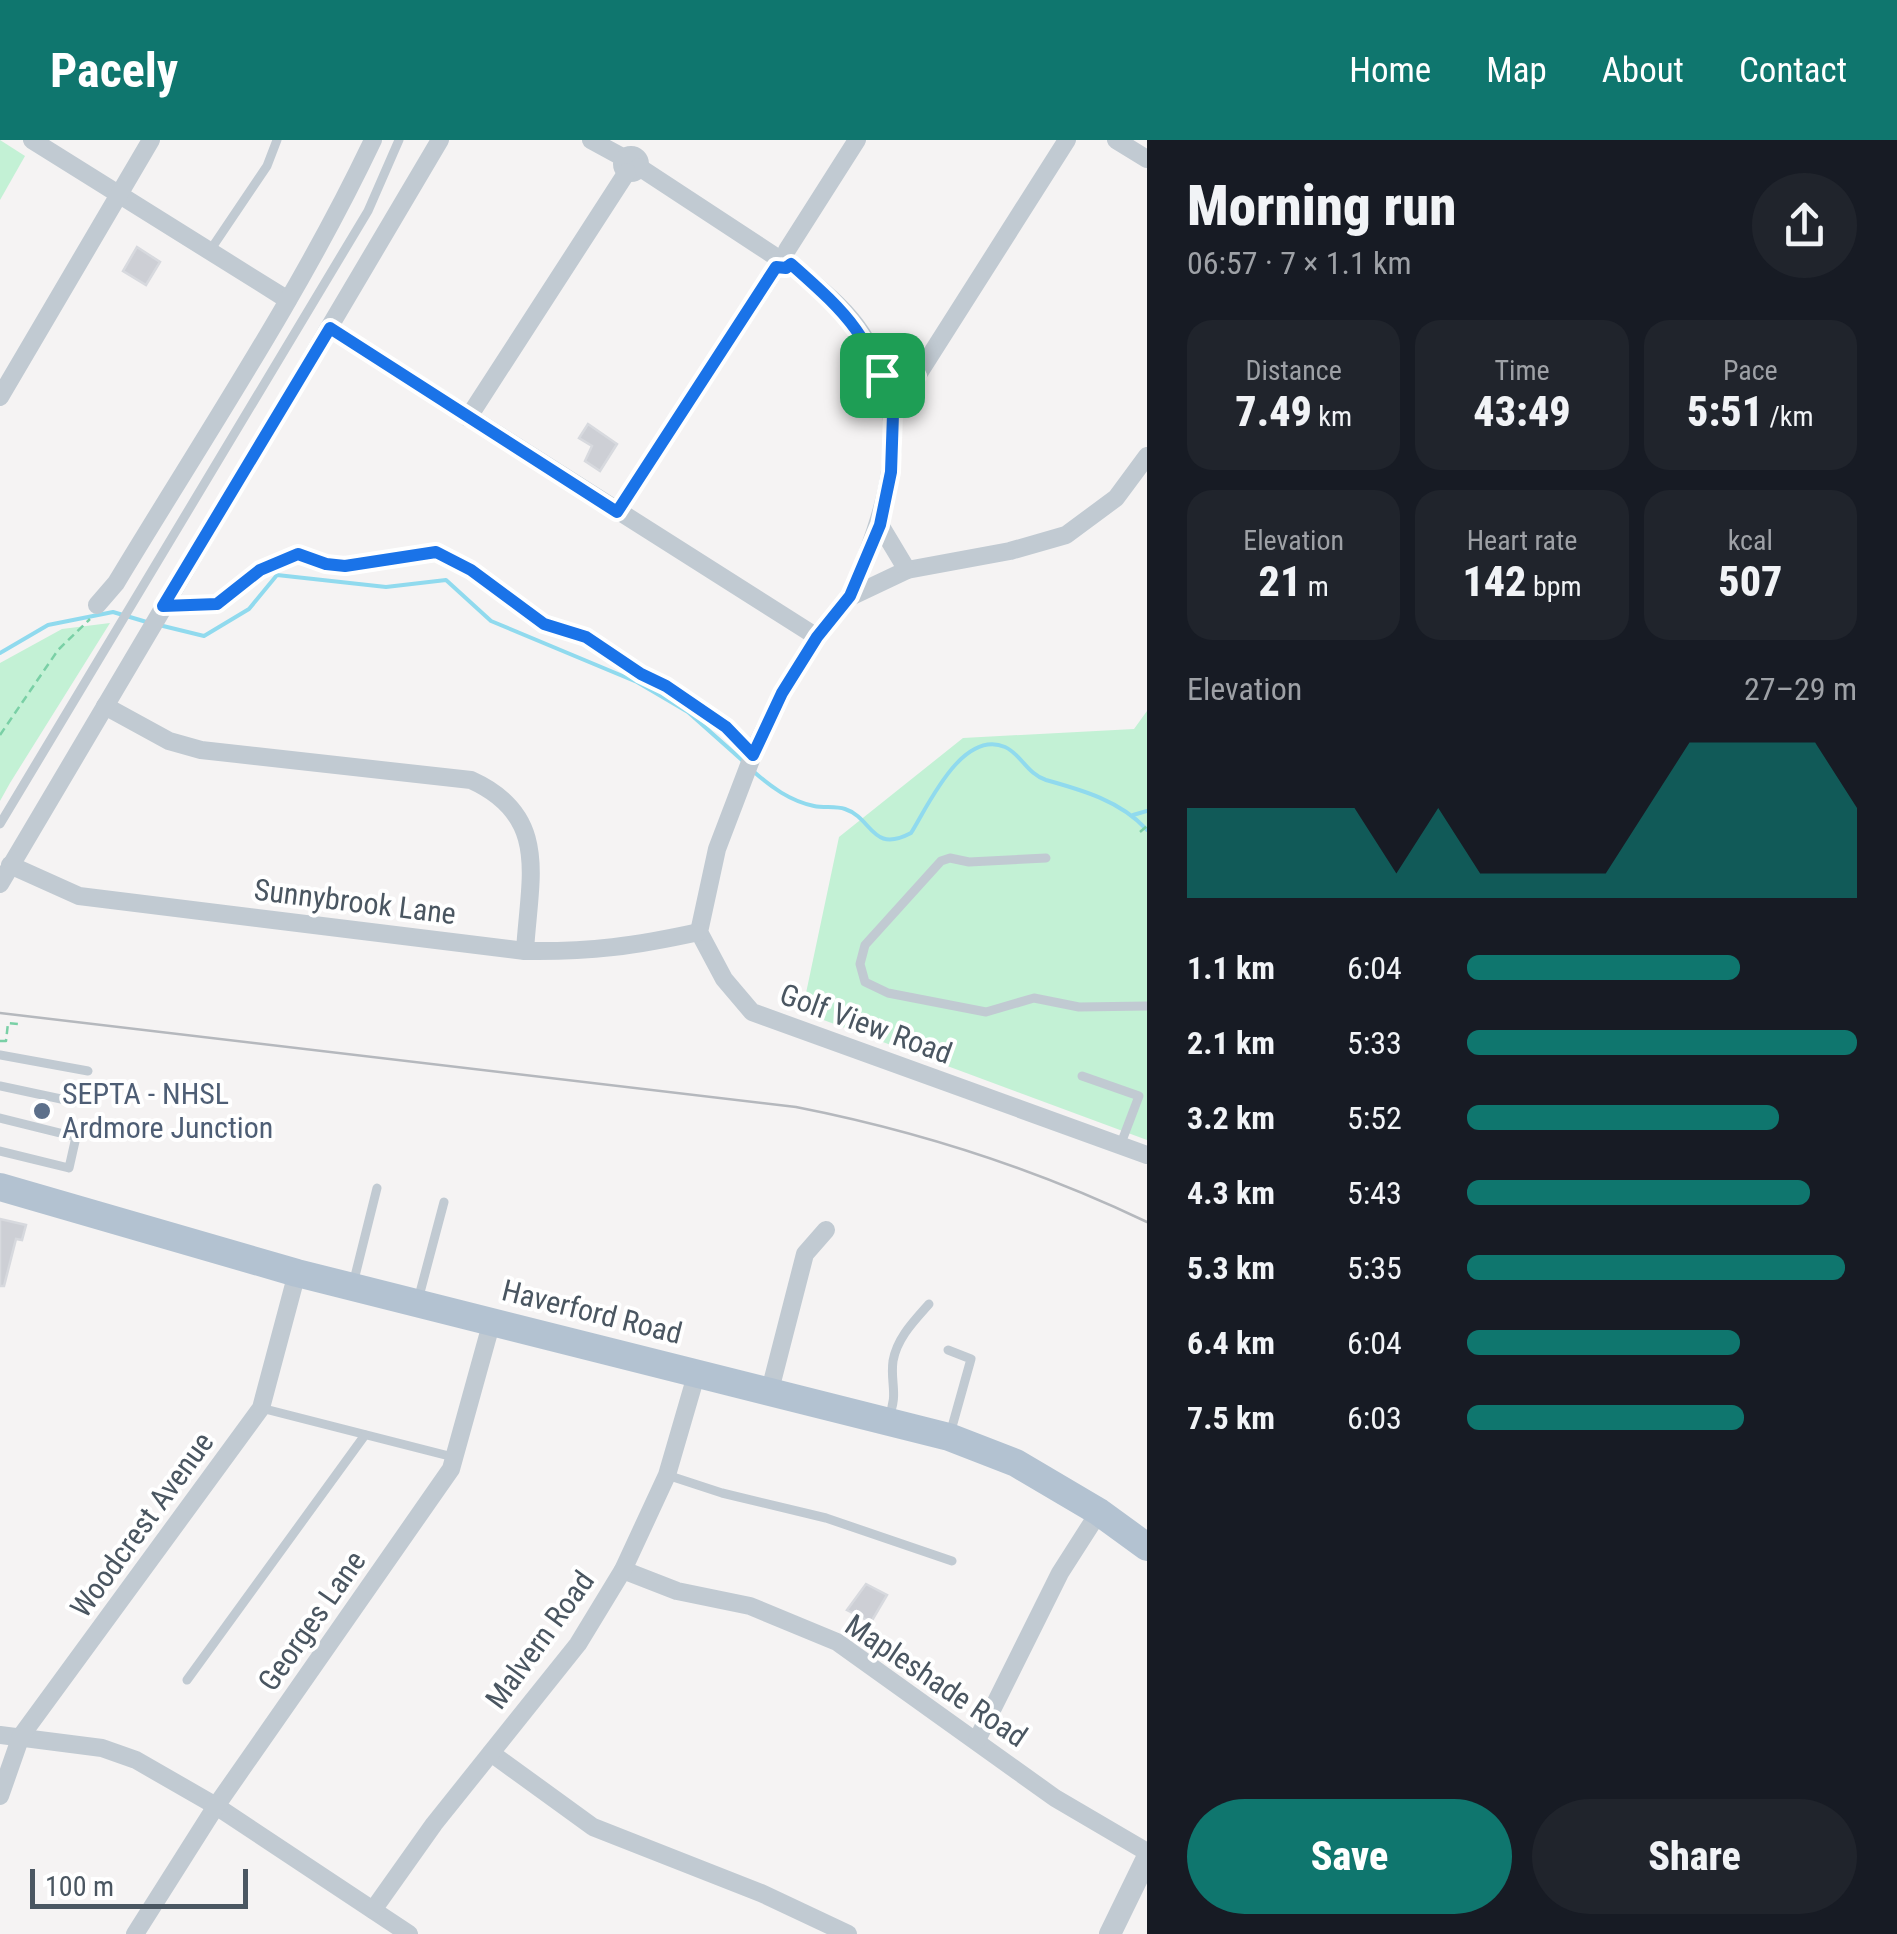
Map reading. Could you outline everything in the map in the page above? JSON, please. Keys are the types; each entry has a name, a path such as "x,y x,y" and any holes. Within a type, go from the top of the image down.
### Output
{"main road":[{"name":"Haverford Road","path":"0,1187 298,1273 949,1437 1016,1464 1099,1512 1147,1547"}],"street":[{"path":"32,140 288,300"},
{"path":"0,397 151,140"},
{"path":"97,605 116,583 288,300 342,205 373,140"},
{"path":"0,884 440,140"},
{"path":"590,140 635,159 830,296 862,334 882,375 893,414 891,472 880,525 850,596 817,637 782,693 749,765 716,849 699,932"},
{"path":"617,512 857,140"},
{"path":"893,414 1067,140"},
{"path":"1116,140 1147,159"},
{"path":"468,418 635,159"},
{"path":"330,328 817,637"},
{"path":"882,375 898,370 917,376"},
{"path":"850,596 907,570 1010,552 1066,535 1116,498 1147,456"},
{"path":"880,525 907,570"},
{"path":"105,706 168,741 201,750 472,780 498,792 518,814 528,838 525,951"},
{"name":"Sunnybrook Lane","path":"10,864 80,896 525,951 580,952 630,947 699,932"},
{"name":"Golf View Road","path":"699,932 724,979 752,1012 1147,1155"},
{"path":"770,1390 805,1254 826,1230"},
{"name":"Woodcrest Avenue","path":"0,1796 22,1736 261,1408 298,1273"},
{"name":"Georges Lane","path":"135,1934 216,1806 450,1469 492,1320"},
{"name":"Malvern Road","path":"373,1910 434,1824 578,1644 623,1570 667,1474 697,1372"},
{"path":"977,1740 1060,1573 1099,1512"},
{"name":"Mapleshade Road","path":"623,1570 677,1591 750,1606 837,1642 1055,1798 1147,1855"},
{"path":"0,1735 122,1754 216,1806 409,1934"},
{"path":"490,1752 594,1826 761,1892 848,1934"},
{"path":"1110,1934 1147,1855"}],"lane":[{"path":"210,252 267,166 277,140"},
{"path":"0,824 368,210 399,140"},
{"path":"1046,858 941,861 865,945 860,964 865,982 888,993 986,1012 1034,998 1079,1007 1147,1006"},
{"path":"0,1055 88,1071"},
{"path":"1082,1076 1143,1096 1120,1146"},
{"path":"0,1086 75,1102"},
{"path":"1134,1111 1147,1117"},
{"path":"0,1118 76,1136 69,1168 0,1151"},
{"path":"352,1286 377,1188"},
{"path":"417,1302 444,1202"},
{"path":"887,1421 895,1404 892,1365 896,1352 906,1331 929,1304"},
{"path":"948,1350 972,1359 949,1437"},
{"path":"261,1408 454,1457"},
{"path":"187,1680 366,1434"},
{"path":"667,1474 722,1493 826,1518 952,1561"}],"path":[{"path":"157,616 217,604 260,570 298,554 345,566 436,552 471,570 544,624 586,637 666,686 726,727 749,765"},
{"path":"0,735 58,650 87,625"},
{"path":"1140,832 1147,826"},
{"path":"0,1040 6,1041 8,1023 19,1024"}],"green space":[{"path":"0,140 25,156 0,200"},
{"path":"110,623 0,801 0,663 62,629"},
{"path":"1147,711 1147,1140 802,1012 839,837 963,738 1134,729"}],"building":[{"path":"137,247 160,262 146,285 123,271"},
{"path":"588,424 617,444 600,471 585,461 592,446 579,438"},
{"path":"0,1219 26,1225 22,1240 16,1239 4,1286 0,1286"},
{"path":"866,1584 887,1595 871,1622 847,1610"}],"waterway":[{"path":"159,625 204,636 249,609 277,575 386,587 446,580 491,621 637,682 688,712 743,761"},
{"path":"0,653 48,625 113,612 150,623"},
{"path":"753,771 797,801 845,809 880,837 898,838 911,833 937,789 961,759 989,744 1011,750 1039,777 1113,804 1147,830"},
{"path":"1133,815 1147,811"}],"tram line":[{"path":"0,1013 796,1107 975,1153 1147,1222"}],"place":[{"name":"SEPTA - NHSL Ardmore Junction","path":"42,1111"}],"route":[{"path":"882,375 893,414 891,472 880,525 850,596 817,637 782,693 753,755 726,727 666,686 586,637 544,624 471,570 436,552 345,566 298,554 260,570 217,604 163,606 330,328 617,512 776,267 782,269 791,264 830,296 862,334 882,375 893,414 917,376 898,370 882,375"}]}
